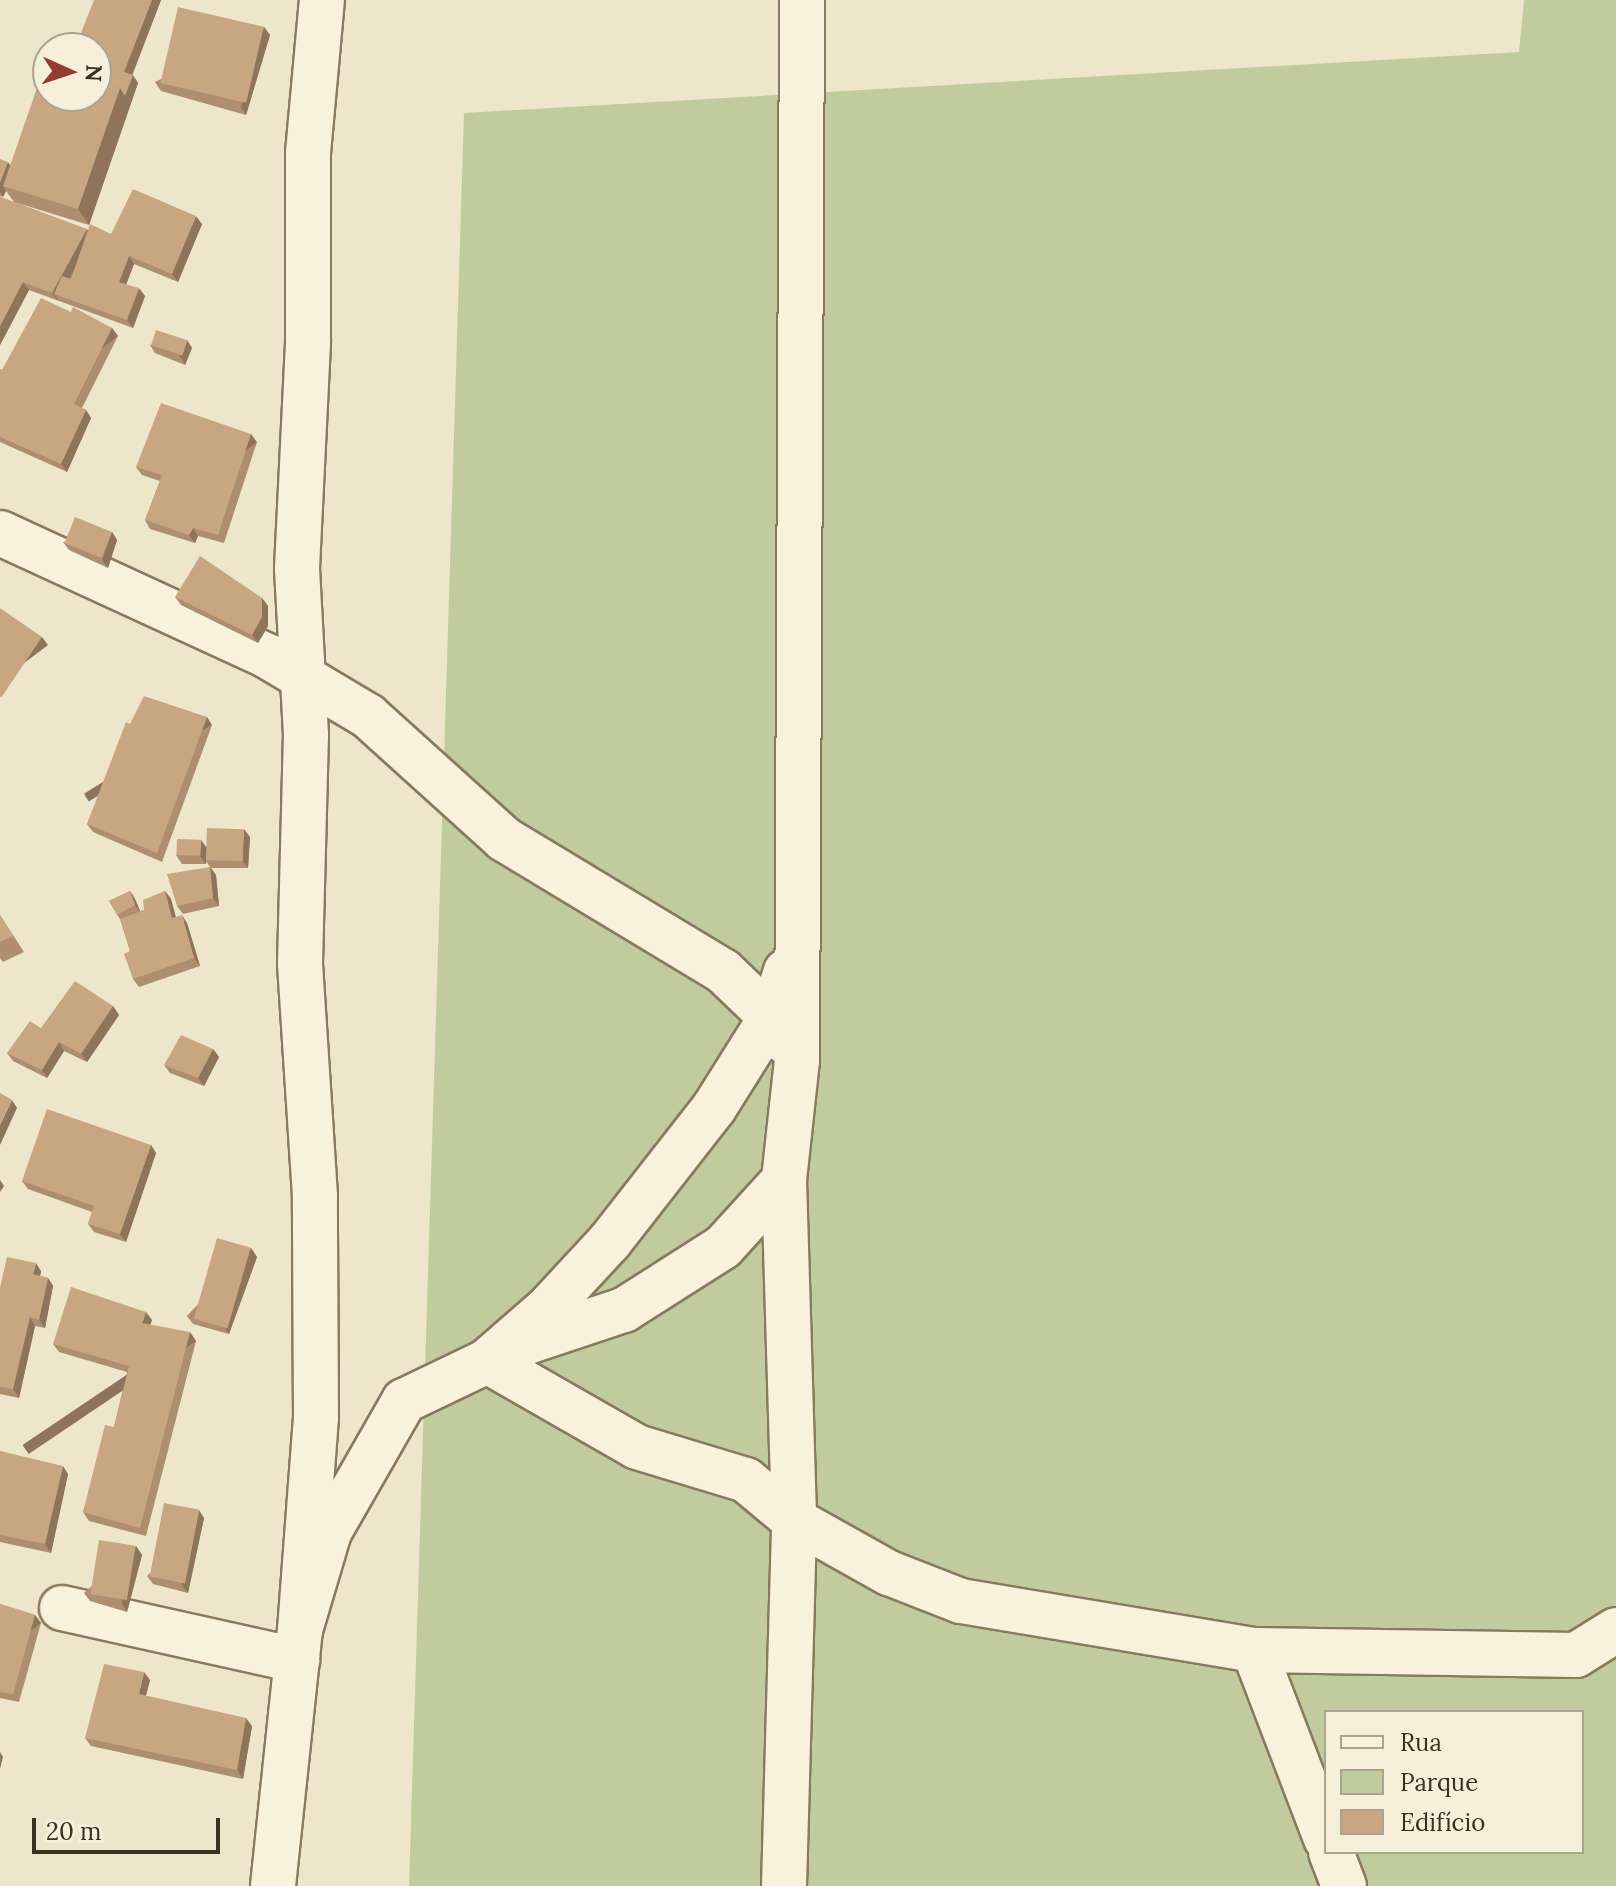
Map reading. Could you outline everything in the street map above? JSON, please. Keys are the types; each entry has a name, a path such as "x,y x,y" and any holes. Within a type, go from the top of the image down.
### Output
{"street":[{"path":"273,1886 299,1645 316,1418 315,1196 300,963 305,679 297,568 308,340 308,153 322,0"},
{"path":"784,1886 794,1520 784,1180 797,1060 802,0"},
{"path":"0,533 269,657 368,716 504,839 723,971 771,1017 797,1060"},
{"path":"487,1361 548,1308 610,1241 714,1108 771,1017 797,938"},
{"path":"299,1645 329,1532 404,1401 487,1361 624,1310 723,1247 784,1180"},
{"path":"487,1361 637,1447 746,1480 794,1520 889,1573 961,1601 1254,1650 1576,1655 1616,1630"},
{"path":"62,1608 299,1645"},
{"path":"1254,1650 1324,1834"},
{"path":"1332,1854 1344,1886"}],"green space":[{"path":"1524,0 1616,0 1616,1886 409,1886 464,113 1519,52"}],"building":[{"path":"94,0 152,0 124,72 133,75 125,96 120,88 112,85 112,32 81,32"},
{"path":"178,7 264,27 246,103 160,83"},
{"path":"112,85 120,88 112,111"},
{"path":"32,102 32,112 112,112 78,209 3,186"},
{"path":"0,159 8,162 0,183"},
{"path":"133,189 196,216 172,274 129,256 119,282 139,288 127,320 54,294 62,276 71,279 90,224 111,234"},
{"path":"0,197 87,229 52,293 23,282 0,326"},
{"path":"41,298 71,312 73,307 112,328 74,404 86,410 61,464 0,437 0,369"},
{"path":"156,330 187,340 182,355 151,345"},
{"path":"161,403 251,434 218,535 193,528 189,535 145,520 162,475 136,467"},
{"path":"75,517 112,532 102,558 65,543"},
{"path":"200,556 262,598 262,617 252,635 175,597"},
{"path":"0,608 42,637 1,698 0,696"},
{"path":"144,696 207,717 157,853 87,824 126,722 130,724"},
{"path":"207,828 244,829 243,861 206,860"},
{"path":"177,839 201,840 200,856 176,855"},
{"path":"210,867 213,898 177,906 167,874"},
{"path":"130,891 135,905 117,915 109,901"},
{"path":"165,891 172,918 182,915 194,958 133,979 124,954 130,951 120,919 144,910 143,900"},
{"path":"0,915 13,936 0,942"},
{"path":"75,981 113,1006 81,1054 59,1042 42,1070 7,1053 30,1021 41,1028"},
{"path":"181,1035 213,1049 198,1078 164,1065"},
{"path":"0,1093 12,1100 0,1125"},
{"path":"47,1109 151,1145 120,1234 88,1224 94,1206 22,1181"},
{"path":"217,1238 251,1248 227,1328 194,1319"},
{"path":"7,1257 36,1263 33,1274 48,1278 39,1320 30,1317 13,1389 0,1387 0,1288"},
{"path":"71,1287 146,1312 142,1323 190,1332 140,1528 83,1512 105,1425 114,1427 129,1366 53,1344"},
{"path":"0,1451 63,1466 45,1544 0,1535"},
{"path":"164,1503 199,1510 185,1583 150,1577"},
{"path":"99,1540 136,1546 127,1600 90,1594"},
{"path":"0,1604 35,1615 13,1694 0,1692"},
{"path":"104,1664 144,1672 139,1694 246,1718 237,1770 85,1738"}]}
